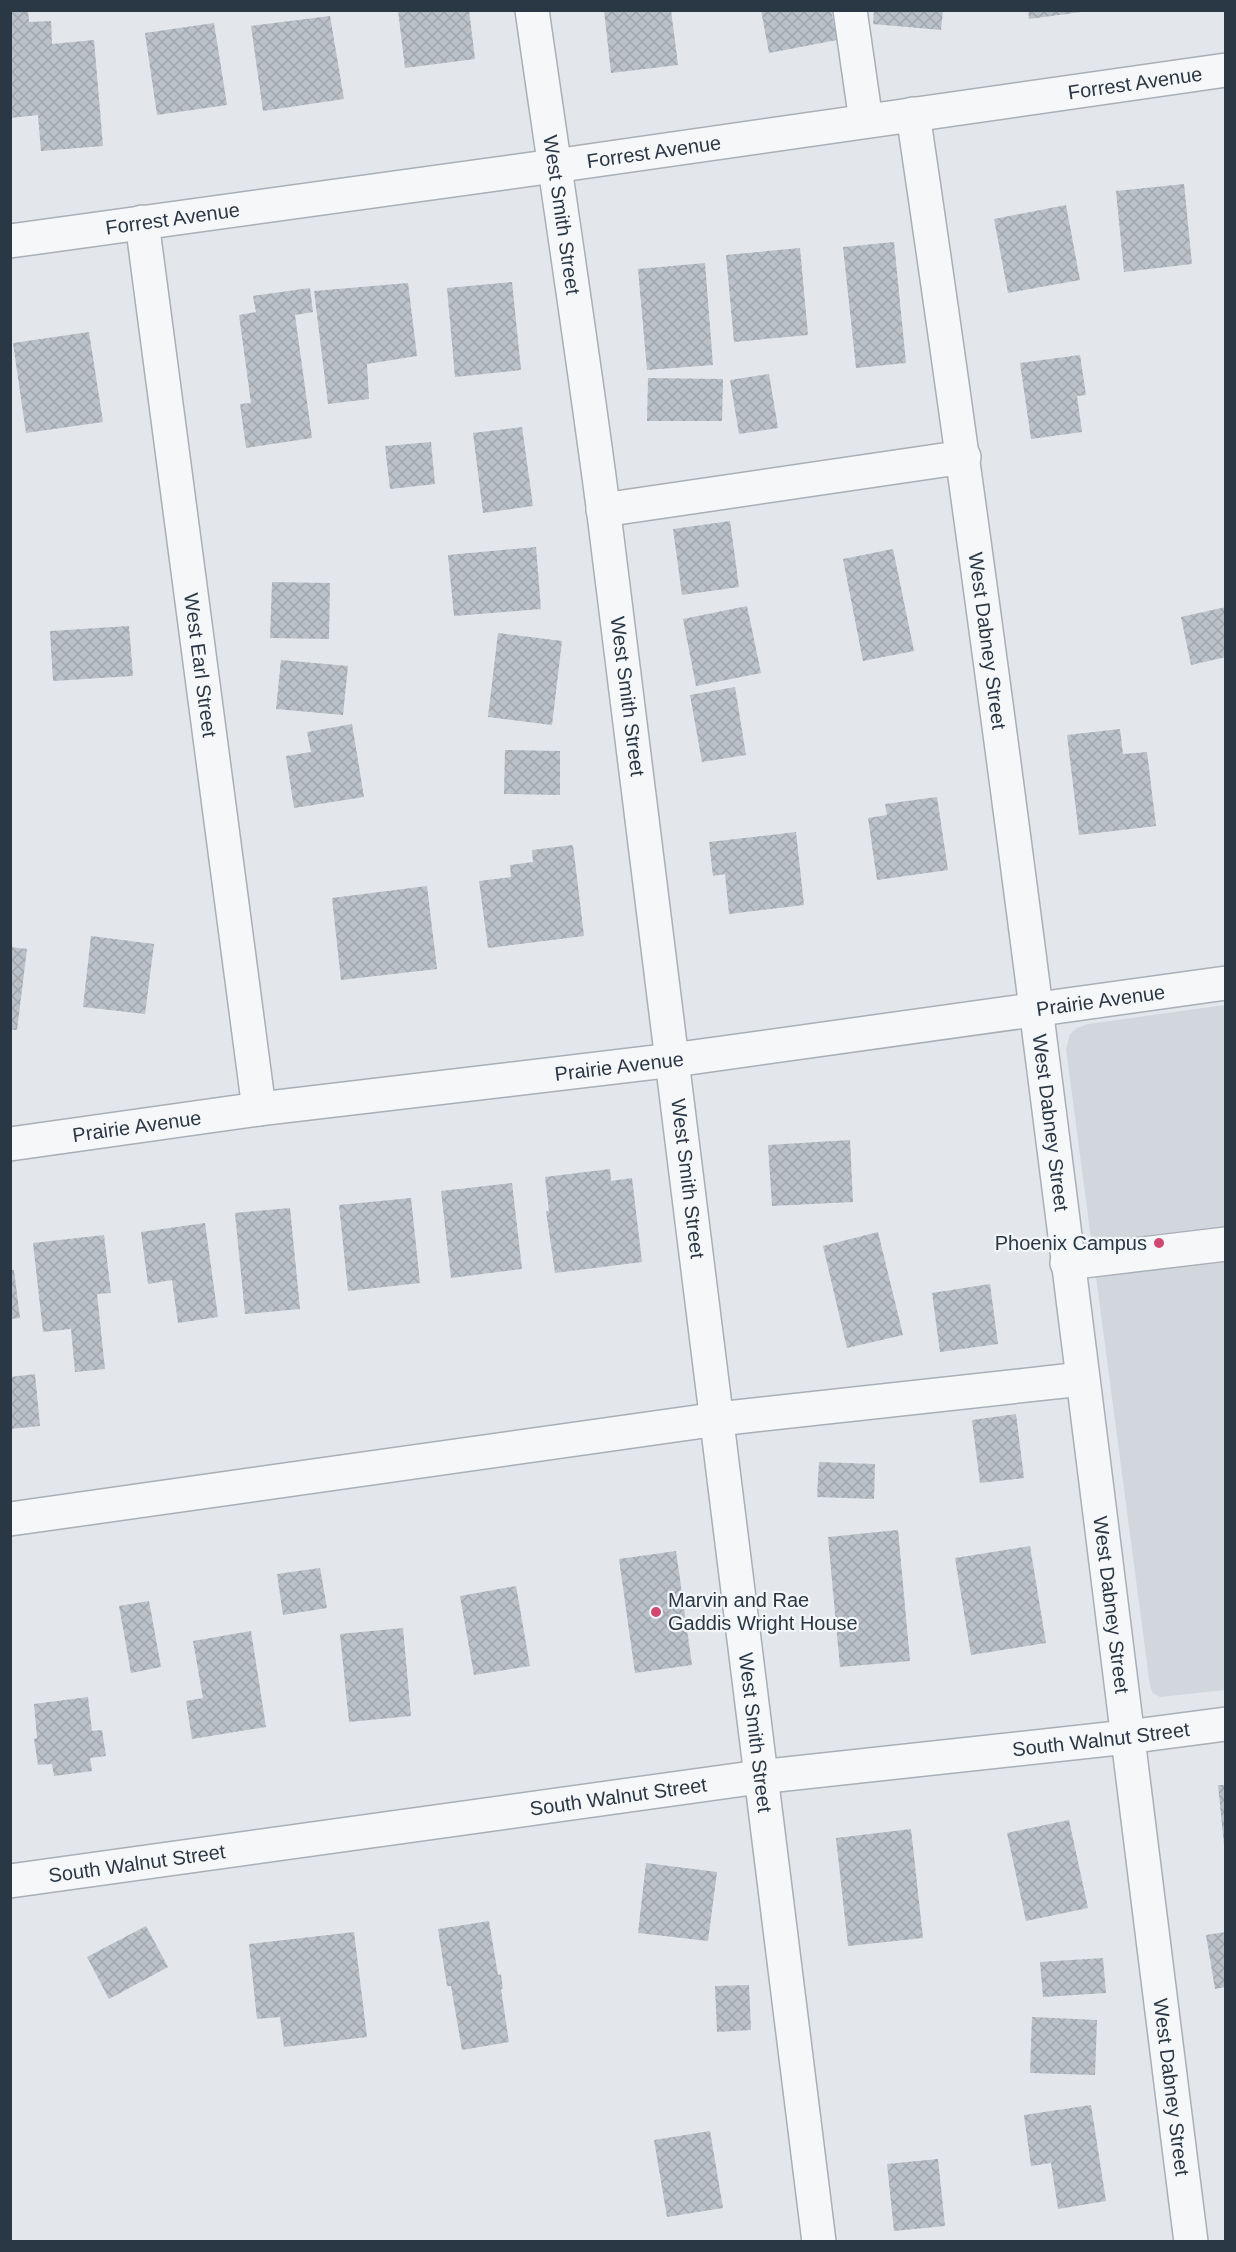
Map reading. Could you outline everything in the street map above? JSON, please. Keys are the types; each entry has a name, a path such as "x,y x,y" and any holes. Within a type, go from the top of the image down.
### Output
{"street":[{"name":"West Smith Street","path":"532,10 603,510 718,1419 759,1777 819,2241"},
{"path":"850,10 866,121"},
{"name":"Forrest Avenue","path":"10,241 1226,70"},
{"name":"West Dabney Street","path":"913,114 964,457 1037,1008 1191,2241"},
{"name":"West Earl Street","path":"142,222 259,1109"},
{"path":"603,510 964,457"},
{"name":"Prairie Avenue","path":"10,1144 259,1109 673,1060 1226,983"},
{"path":"1068,1263 1226,1244"},
{"path":"10,1519 718,1419 1082,1379"},
{"name":"South Walnut Street","path":"10,1881 759,1777 1226,1724"}],"shaded area":[{"name":"Phoenix Campus","path":"1225,1005 1225,1690 1160,1697 1153,1693 1150,1686 1066,1049 1070,1034 1077,1028 1088,1024"}],"building":[{"path":"10,10 28,10 29,22 51,21 52,44 94,40 103,146 41,151 38,115 10,118"},
{"path":"398,10 469,10 475,59 405,68"},
{"path":"604,10 671,10 678,65 611,73"},
{"path":"761,10 831,10 837,40 769,53"},
{"path":"874,10 943,10 941,30 873,24"},
{"path":"1028,10 1081,10 1081,12 1029,19"},
{"path":"330,16 344,99 263,111 251,26"},
{"path":"214,23 227,105 157,115 145,33"},
{"path":"1184,184 1192,264 1124,272 1116,191"},
{"path":"1066,205 1080,280 1008,293 994,219"},
{"path":"894,242 906,363 856,368 843,247"},
{"path":"800,248 808,335 734,342 726,255"},
{"path":"705,263 713,365 647,370 638,269"},
{"path":"512,282 521,370 455,377 447,288"},
{"path":"408,283 417,356 367,364 369,399 328,404 314,291"},
{"path":"310,288 313,312 295,315 312,438 246,448 240,404 251,403 239,315 256,312 253,296"},
{"path":"89,332 103,422 26,433 13,343"},
{"path":"1080,355 1086,395 1077,396 1082,432 1031,439 1020,363"},
{"path":"769,374 778,428 739,434 730,380"},
{"path":"648,378 723,379 722,421 647,421"},
{"path":"522,427 533,506 483,513 473,433"},
{"path":"431,442 435,484 390,489 385,446"},
{"path":"730,521 739,587 682,595 673,529"},
{"path":"536,547 541,609 454,616 448,555"},
{"path":"893,549 914,651 863,661 843,559"},
{"path":"272,582 330,583 329,639 270,638"},
{"path":"747,606 761,673 696,686 683,619"},
{"path":"1226,607 1226,657 1191,665 1181,617"},
{"path":"129,626 133,676 53,681 50,631"},
{"path":"498,633 562,641 552,725 488,717"},
{"path":"281,660 348,666 343,715 276,709"},
{"path":"735,687 746,755 702,762 690,695"},
{"path":"352,724 364,797 294,808 286,756 311,752 307,732"},
{"path":"1120,729 1123,754 1147,752 1156,826 1079,835 1067,735"},
{"path":"505,750 560,751 560,795 504,794"},
{"path":"937,797 948,870 877,880 868,818 887,815 885,804"},
{"path":"796,832 804,905 729,914 725,874 713,876 709,842"},
{"path":"573,845 584,936 488,948 479,881 511,877 510,865 533,862 532,850"},
{"path":"427,886 437,969 341,980 332,898"},
{"path":"91,936 154,944 145,1014 83,1007"},
{"path":"10,947 27,949 17,1030 10,1030"},
{"path":"850,1140 853,1202 772,1206 768,1145"},
{"path":"610,1169 611,1181 632,1178 642,1262 555,1273 546,1211 549,1211 545,1177"},
{"path":"512,1183 522,1269 451,1278 441,1191"},
{"path":"411,1198 420,1283 348,1291 339,1205"},
{"path":"290,1208 300,1309 245,1314 235,1213"},
{"path":"205,1223 218,1317 178,1323 172,1280 148,1284 141,1232"},
{"path":"878,1232 903,1335 847,1348 823,1246"},
{"path":"104,1235 111,1293 97,1294 105,1369 75,1372 71,1329 43,1332 33,1243"},
{"path":"10,1270 14,1270 20,1318 10,1319"},
{"path":"990,1284 998,1344 940,1352 932,1293"},
{"path":"35,1374 40,1426 10,1429 10,1377"},
{"path":"1016,1414 1024,1478 980,1483 972,1420"},
{"path":"819,1462 875,1464 874,1499 817,1497"},
{"path":"898,1530 910,1661 840,1667 828,1537"},
{"path":"1030,1546 1046,1643 971,1655 955,1558"},
{"name":"Marvin and Rae Gaddis Wright House","path":"676,1551 692,1665 635,1673 619,1559"},
{"path":"320,1568 327,1608 283,1615 277,1574"},
{"path":"516,1586 530,1666 474,1675 460,1596"},
{"path":"149,1601 161,1667 131,1673 119,1606"},
{"path":"403,1628 411,1716 349,1722 340,1634"},
{"path":"251,1631 266,1727 192,1739 186,1701 203,1698 193,1641"},
{"path":"88,1697 92,1731 102,1730 106,1756 90,1758 92,1771 54,1776 52,1764 38,1765 34,1739 37,1738 34,1704"},
{"path":"1218,1785 1226,1785 1226,1845 1224,1845"},
{"path":"1069,1820 1088,1908 1026,1921 1007,1833"},
{"path":"911,1829 923,1938 848,1946 836,1838"},
{"path":"646,1863 717,1872 708,1941 638,1933"},
{"path":"489,1921 498,1975 501,1974 509,2042 462,2050 451,1986 447,1986 438,1929"},
{"path":"146,1926 168,1967 109,1999 87,1957"},
{"path":"354,1932 367,2037 284,2047 280,2017 257,2019 249,1944"},
{"path":"1226,1932 1226,1987 1215,1989 1206,1935"},
{"path":"1103,1958 1106,1993 1043,1997 1040,1962"},
{"path":"749,1985 751,2030 717,2032 715,1986"},
{"path":"1032,2017 1097,2020 1095,2075 1030,2073"},
{"path":"1091,2105 1106,2201 1058,2209 1051,2163 1031,2166 1024,2115"},
{"path":"710,2131 723,2208 667,2217 654,2140"},
{"path":"938,2159 945,2226 894,2231 887,2164"}],"place":[{"name":"Phoenix Campus","path":"1159,1243"},
{"name":"Marvin and Rae Gaddis Wright House","path":"656,1612"}]}
